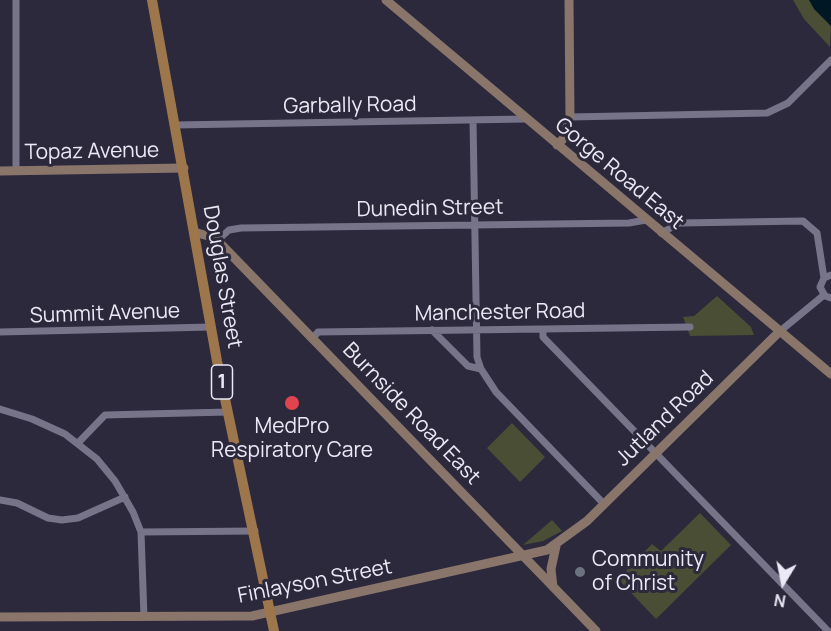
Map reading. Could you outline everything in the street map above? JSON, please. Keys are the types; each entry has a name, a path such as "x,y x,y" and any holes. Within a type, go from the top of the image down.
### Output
{"main road":[{"name":"Douglas Street","path":"152,0 211,327 274,631"},
{"name":"Gorge Road East","path":"386,0 831,374"},
{"path":"557,145 563,139 570,117 569,0"},
{"name":"Topaz Avenue","path":"0,171 184,168"},
{"name":"Burnside Road East","path":"194,232 212,235 218,240 596,631"},
{"name":"Jutland Road","path":"525,556 556,546 604,504 779,332"},
{"path":"553,587 551,569 556,546"},
{"name":"Finlayson Street","path":"0,617 252,616 525,556"}],"street":[{"path":"16,0 16,171"},
{"path":"570,117 767,113 788,103 831,60"},
{"name":"Garbally Road","path":"175,125 525,119"},
{"path":"473,120 477,330 480,369 496,392 604,504"},
{"name":"Dunedin Street","path":"218,240 229,230 241,228 629,223 646,220"},
{"path":"662,233 680,223 803,221 813,227 816,233 828,276 820,287 824,295 831,298"},
{"name":"Jutland Road","path":"779,332 824,295"},
{"name":"Summit Avenue","path":"0,332 211,327"},
{"name":"Manchester Road","path":"313,338 318,332 690,327"},
{"path":"543,329 543,337 828,631"},
{"path":"432,330 468,366 480,369"},
{"path":"0,409 51,427 78,443 97,459 125,497 141,532 144,617"},
{"path":"78,443 105,415 228,412"},
{"path":"0,500 16,503 48,518 62,520 78,518 125,497"},
{"path":"141,532 255,531"}],"green space":[{"path":"793,0 809,0 831,26 830,47 804,19"},
{"path":"717,296 751,327 754,335 690,336 683,317 694,316"},
{"path":"512,423 545,457 520,482 487,448"},
{"path":"700,513 731,545 656,619 618,579 652,544 661,551"},
{"path":"552,520 562,531 543,541 523,545"}],"water":[{"path":"809,0 831,0 831,26 814,9"}],"place":[{"name":"MedPro Respiratory Care","path":"292,403"},
{"name":"Community of Christ","path":"580,572"}]}
